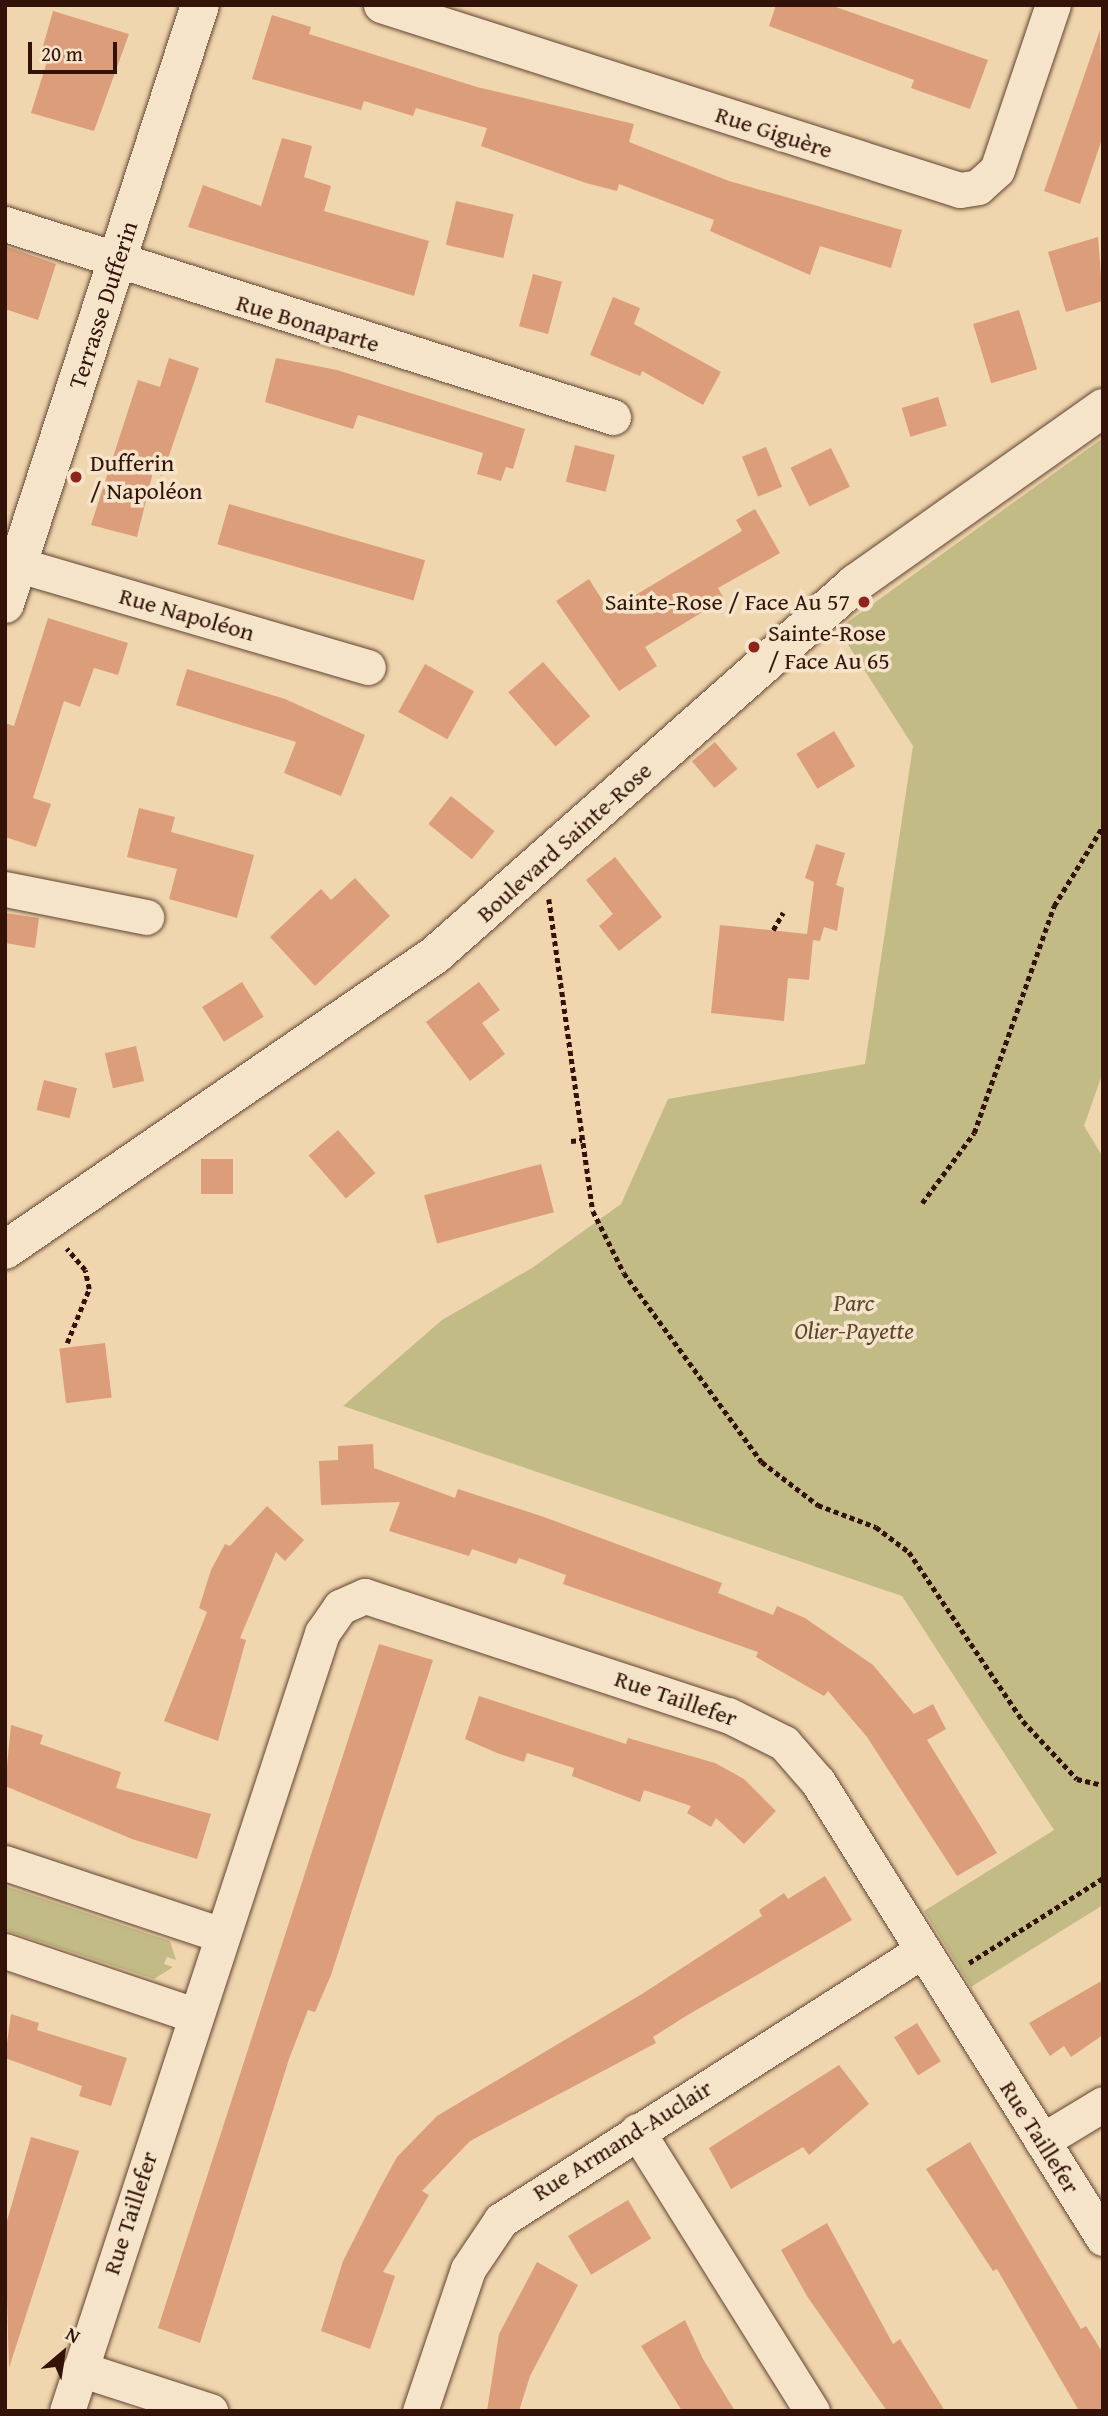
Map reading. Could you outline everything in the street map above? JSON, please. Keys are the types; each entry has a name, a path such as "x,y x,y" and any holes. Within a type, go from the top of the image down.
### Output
{"street":[{"name":"Terrasse Dufferin","path":"5,604 12,563 117,262 200,5"},
{"name":"Rue Giguère","path":"381,5 960,190 978,187 997,170 1053,5"},
{"name":"Rue Bonaparte","path":"5,225 613,417"},
{"name":"Boulevard Sainte-Rose","path":"5,1250 435,955 856,583 1103,408"},
{"name":"Rue Napoléon","path":"12,563 368,667"},
{"path":"5,889 146,917"},
{"name":"Rue Taillefer","path":"67,2411 194,2015 322,1633 340,1607 365,1596 770,1733 818,1782 1103,2238"},
{"path":"5,1863 221,1935"},
{"path":"5,1951 194,2015"},
{"name":"Rue Armand-Auclair","path":"420,2411 458,2293 483,2240 530,2197 922,1951"},
{"path":"1042,2141 1103,2104"},
{"path":"637,2132 812,2411"},
{"path":"80,2369 211,2411"}],"path":[{"path":"922,1203 974,1133 1054,906 1103,826"},
{"path":"544,888 593,1211 624,1273 744,1439 782,1482 834,1514 876,1527 909,1552 1023,1721 1077,1779 1103,1785"},
{"path":"773,930 783,913"},
{"path":"572,1141 582,1140"},
{"path":"59,1240 89,1280 67,1343"},
{"path":"960,1969 1103,1878"}],"green space":[{"name":"Parc Olier-Payette","path":"1103,438 1103,1072 1084,1126 1103,1157 1103,1905 971,1987 924,1911 1054,1830 902,1596 343,1406 442,1320 532,1268 621,1204 668,1099 865,1064 913,746 838,629"},
{"path":"5,1886 170,1941 176,1960 167,1957 164,1964 173,1967 154,1979 5,1930"}],"building":[{"path":"776,5 830,5 988,60 970,109 911,88 914,80 769,26"},
{"path":"53,11 129,34 94,131 31,113 49,55 41,53"},
{"path":"272,15 311,27 309,34 477,87 634,124 629,142 729,181 902,230 891,268 820,246 810,275 710,231 714,220 619,184 617,191 586,183 481,146 487,128 416,108 413,116 364,101 361,110 252,79"},
{"path":"1100,30 1103,136 1080,204 1044,191"},
{"path":"282,138 312,146 304,177 331,186 324,211 429,241 414,296 188,227 203,185 261,206"},
{"path":"456,201 513,214 503,258 446,245"},
{"path":"1098,237 1103,301 1066,312 1048,252"},
{"path":"5,246 56,264 38,320 5,309"},
{"path":"533,274 562,282 548,334 519,326"},
{"path":"613,297 640,308 634,324 721,372 703,405 642,371 640,376 590,355"},
{"path":"1019,310 1037,369 991,383 973,324"},
{"path":"169,358 199,368 162,476 153,472 137,537 91,525 138,380 160,387"},
{"path":"276,358 337,370 525,429 513,469 506,467 501,481 477,474 483,453 358,415 353,429 265,402"},
{"path":"938,397 947,426 910,437 902,408"},
{"path":"575,445 615,455 606,492 566,482"},
{"path":"766,447 782,487 758,497 742,457"},
{"path":"831,448 850,487 809,506 791,468"},
{"path":"229,504 425,560 414,601 217,544"},
{"path":"755,509 780,553 718,588 724,599 645,647 657,666 619,691 556,601 589,579 609,611 742,531 736,520"},
{"path":"48,618 128,643 118,675 94,668 80,707 64,701 33,798 51,804 36,847 5,837 5,723 14,726"},
{"path":"543,662 590,716 556,747 508,692"},
{"path":"425,664 474,691 447,739 398,712"},
{"path":"187,669 285,699 365,735 341,796 284,773 296,742 176,705"},
{"path":"834,731 855,766 817,789 796,754"},
{"path":"715,742 737,769 715,788 692,761"},
{"path":"451,796 495,831 472,859 428,824"},
{"path":"139,808 175,817 171,832 254,855 237,918 169,899 177,869 127,857"},
{"path":"816,844 845,853 836,885 844,888 837,931 824,927 820,941 813,940 809,980 788,978 784,1021 711,1013 720,925 807,934 814,882 805,878"},
{"path":"615,857 662,917 619,951 599,926 613,914 586,880"},
{"path":"355,878 390,916 315,986 270,937 321,889 331,900"},
{"path":"5,913 39,918 35,948 5,943"},
{"path":"242,982 264,1017 224,1042 202,1007"},
{"path":"479,982 500,1010 482,1023 505,1054 470,1081 426,1022"},
{"path":"136,1046 144,1081 113,1088 105,1053"},
{"path":"44,1080 77,1088 69,1118 37,1110"},
{"path":"338,1130 375,1173 346,1199 309,1156"},
{"path":"201,1159 233,1159 233,1194 201,1194"},
{"path":"541,1164 554,1212 437,1244 424,1195"},
{"path":"105,1343 112,1398 66,1403 59,1349"},
{"path":"373,1444 374,1468 455,1498 458,1489 544,1517 722,1583 718,1593 773,1615 777,1606 805,1618 873,1665 914,1714 933,1704 946,1729 927,1740 997,1853 957,1876 867,1737 828,1691 824,1696 756,1657 758,1652 563,1584 566,1575 519,1558 516,1564 472,1549 469,1556 389,1531 400,1502 321,1505 319,1461 338,1460 338,1446"},
{"path":"267,1506 304,1540 285,1561 276,1552 240,1638 246,1640 218,1741 164,1721 207,1612 199,1608 211,1570 225,1544 230,1546"},
{"path":"379,1644 433,1660 331,1975 315,2012 308,2010 289,2059 200,2343 158,2328"},
{"path":"479,1696 626,1744 628,1738 715,1763 744,1779 776,1811 744,1844 716,1818 711,1827 687,1813 691,1806 644,1790 640,1802 572,1776 574,1768 527,1753 524,1762 497,1753 465,1739"},
{"path":"11,1725 43,1735 40,1744 121,1772 116,1788 211,1814 197,1859 132,1839 5,1786"},
{"path":"825,1876 852,1920 686,2016 653,2037 656,2043 470,2141 422,2191 429,2195 383,2272 395,2276 370,2349 321,2331 343,2261 380,2188 397,2157 437,2116 642,1994 762,1916 759,1910 784,1893 788,1899"},
{"path":"1103,1980 1103,2035 1071,2057 1064,2046 1050,2056 1029,2023"},
{"path":"11,2014 39,2023 37,2030 127,2058 111,2106 79,2096 82,2086 5,2058"},
{"path":"917,2023 941,2061 918,2075 894,2037"},
{"path":"839,2065 869,2104 809,2155 803,2147 731,2189 709,2148"},
{"path":"31,2137 79,2151 9,2368 5,2228"},
{"path":"970,2142 1081,2329 1086,2326 1103,2353 1103,2411 1079,2411 997,2269 993,2271 926,2169"},
{"path":"628,2200 651,2239 591,2275 568,2236"},
{"path":"827,2223 893,2344 900,2339 945,2411 887,2411 807,2296 781,2250"},
{"path":"537,2262 578,2285 530,2376 519,2411 487,2411 499,2334"},
{"path":"685,2320 703,2359 735,2411 682,2411 641,2346"}],"place":[{"name":"Dufferin / Napoléon","path":"76,477"},
{"name":"Sainte-Rose / Face Au 57","path":"864,602"},
{"name":"Sainte-Rose / Face Au 65","path":"754,647"}]}
